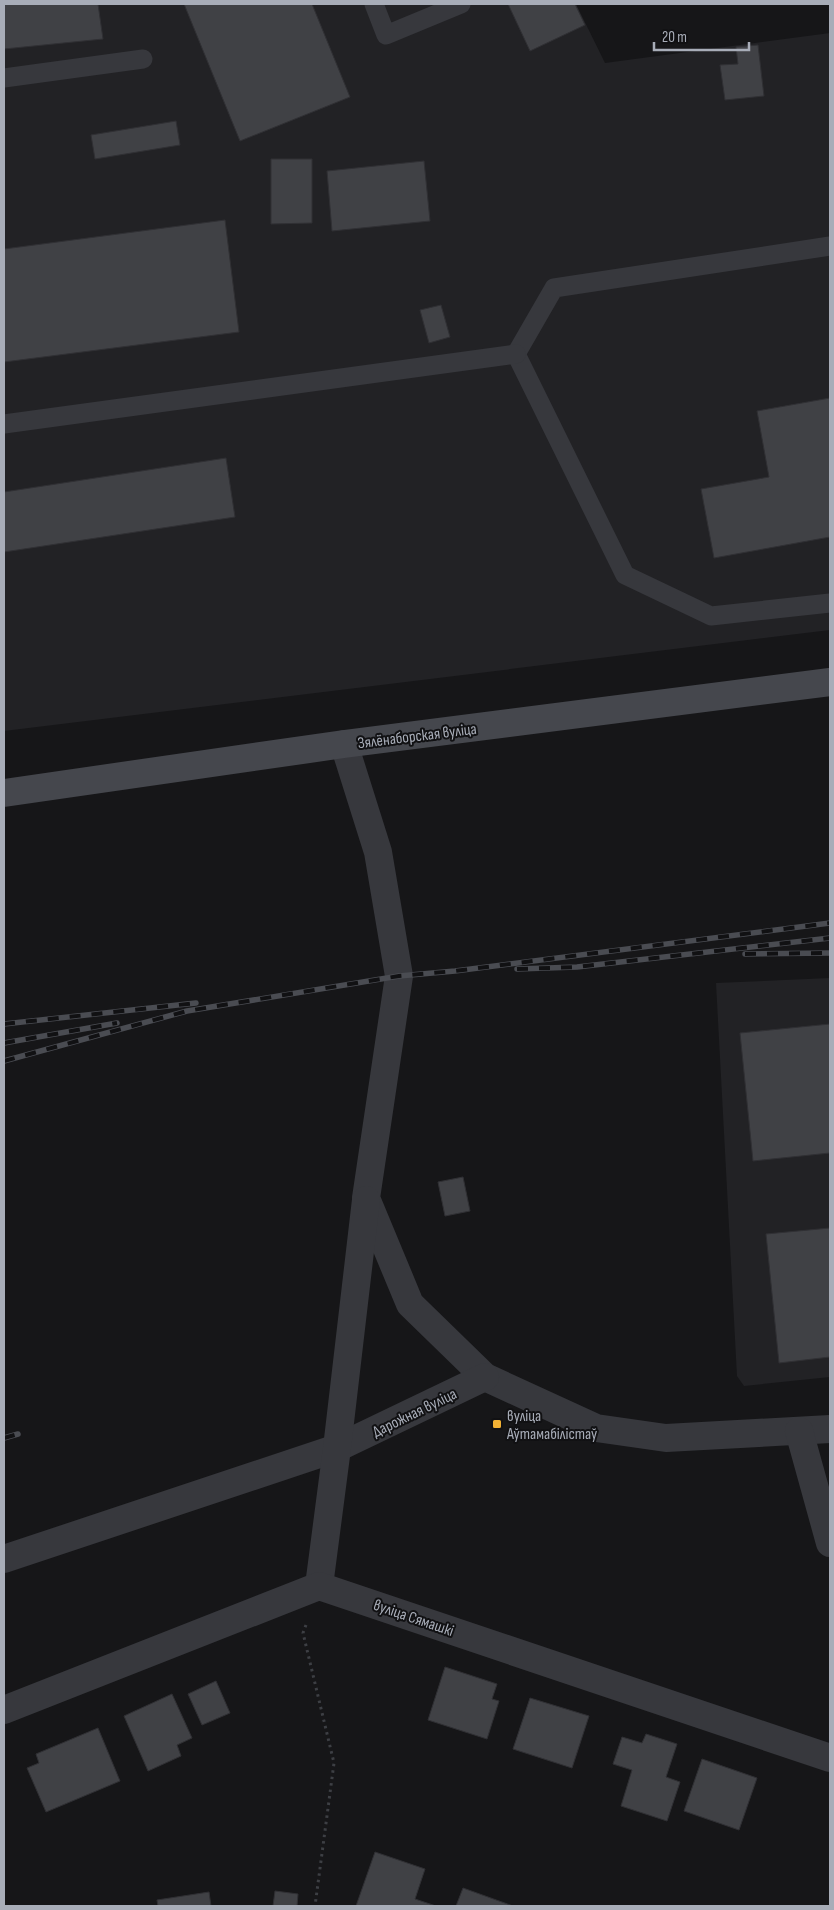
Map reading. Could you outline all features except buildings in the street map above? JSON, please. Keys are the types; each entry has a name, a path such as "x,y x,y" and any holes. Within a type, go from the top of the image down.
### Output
{"main road":[{"name":"Зялёнаборская вуліца","path":"4,793 344,744 830,682"}],"street":[{"path":"4,1710 319,1586 366,1198 399,976 378,852 344,744"},
{"path":"366,1198 410,1304 485,1378 596,1428 666,1438 830,1429"},
{"name":"Дарожная вуліца","path":"4,1559 337,1448 485,1378"},
{"path":"799,1431 830,1544"},
{"name":"вуліца Сямашкі","path":"319,1586 830,1758"}],"lane":[{"path":"374,4 386,35 461,4"},
{"path":"4,78 143,59"},
{"path":"516,354 554,288 830,246"},
{"path":"4,424 516,354"},
{"path":"516,354 625,575 711,616 830,603"},
{"path":"799,1431 830,1442"}],"path":[{"path":"315,1906 334,1763 303,1633 319,1586"}],"shaded area":[{"path":"4,4 576,4 605,63 830,33 830,630 4,731"},
{"path":"830,978 830,1377 744,1386 737,1376 716,983"}],"railway":[{"path":"4,1061 187,1011 399,976 455,971 830,923"},
{"path":"517,969 577,967 830,938"},
{"path":"745,954 830,953"},
{"path":"4,1024 196,1003"},
{"path":"4,1043 117,1023"},
{"path":"4,1438 18,1434"}],"place":[{"name":"вуліца Аўтамабілістаў","path":"497,1424"}]}
